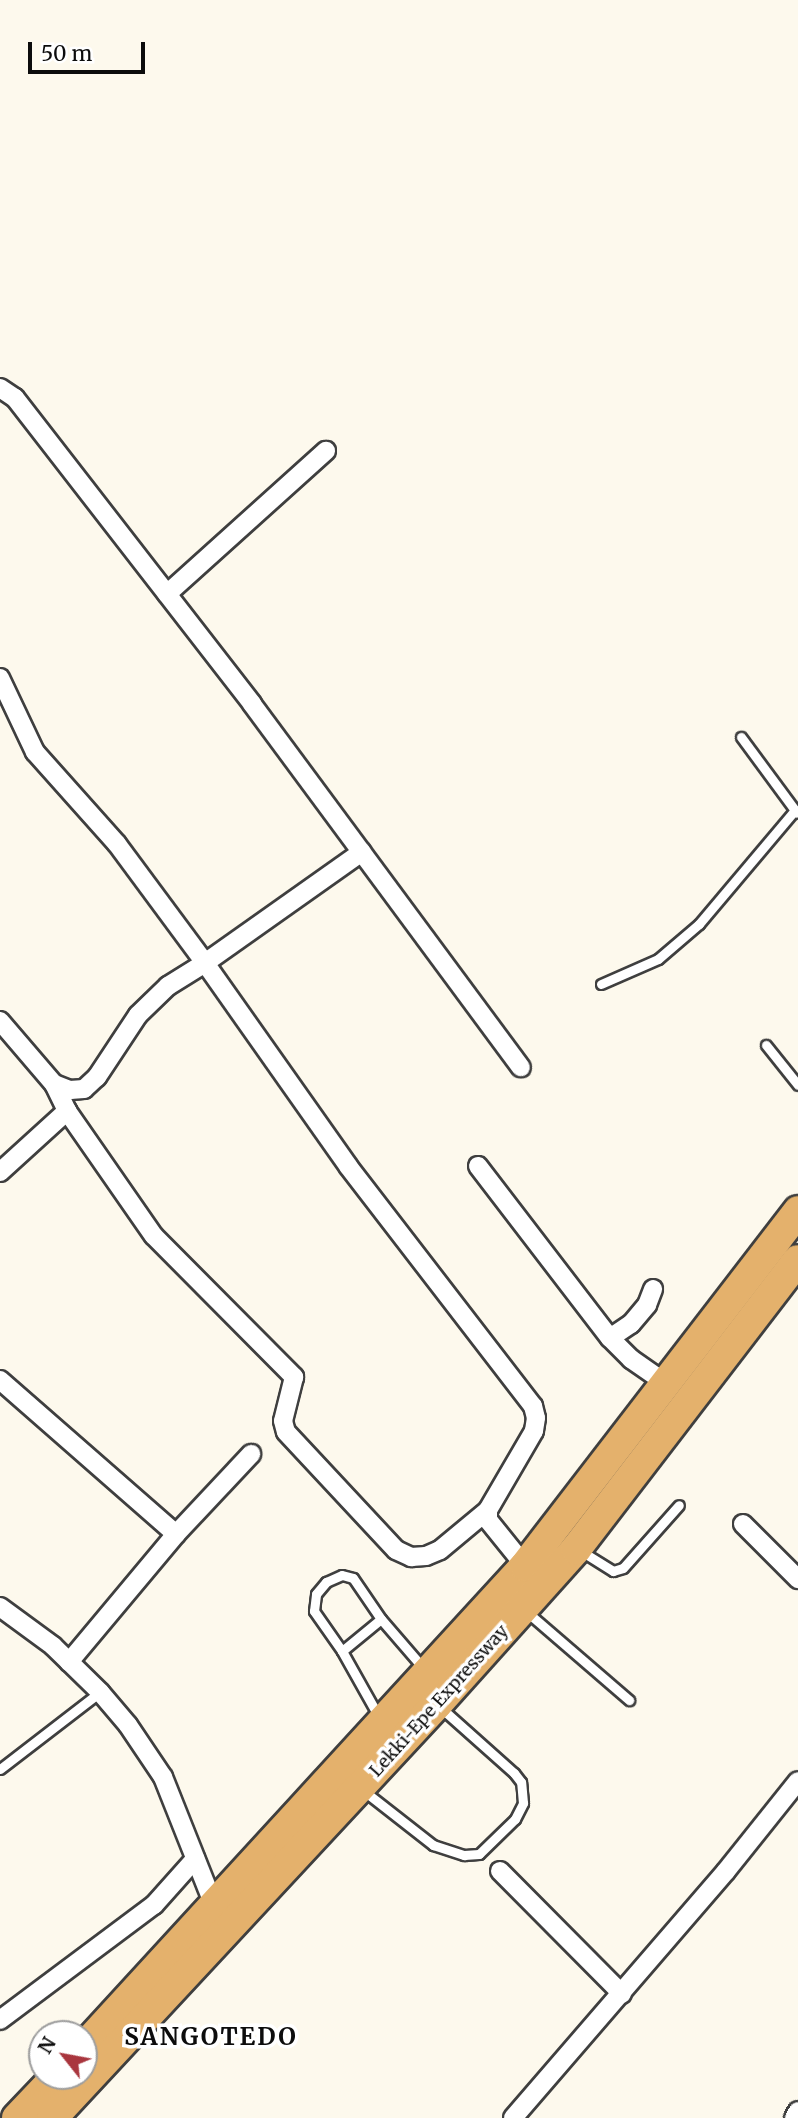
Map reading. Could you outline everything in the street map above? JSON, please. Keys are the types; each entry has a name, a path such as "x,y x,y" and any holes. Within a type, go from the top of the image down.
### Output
{"highway":[{"name":"Lekki-Epe Expressway","path":"52,2118 360,1788 576,1549 628,1484 714,1343 736,1292 798,1211"},
{"name":"Lekki-Epe Expressway","path":"98,2032 215,1908 525,1566 667,1384 765,1301 798,1260"},
{"path":"18,2118 44,2090"}],"street":[{"path":"0,388 15,398 167,594 521,1067"},
{"path":"167,594 326,451"},
{"path":"0,678 35,752 117,844 205,963 348,1166 533,1406 536,1418 534,1431 488,1510 440,1550 426,1556 411,1557 396,1550 286,1432 283,1421 294,1377 154,1236 66,1111 54,1084 0,1021"},
{"path":"54,1084 70,1090 84,1089 97,1077 138,1015 168,986 205,963 362,852"},
{"path":"0,1172 66,1111"},
{"path":"478,1166 610,1338 631,1359 667,1384"},
{"path":"610,1338 631,1324 647,1305 653,1289"},
{"path":"0,1380 176,1534"},
{"path":"69,1662 176,1534 251,1454"},
{"path":"488,1510 488,1520 525,1566"},
{"path":"743,1524 798,1579"},
{"path":"0,1607 69,1662 100,1692 128,1726 163,1777 215,1908"},
{"path":"520,2115 798,1781"},
{"path":"0,2020 154,1905 195,1859"},
{"path":"500,1871 622,1994"},
{"path":"793,2118 798,2111"}],"lane":[{"path":"601,984 658,959 699,924 796,813 741,737"},
{"path":"766,1045 798,1085"},
{"path":"576,1549 613,1571 623,1568 679,1505"},
{"path":"383,1723 313,1607 316,1594 326,1582 348,1574 381,1619 428,1674"},
{"path":"523,1608 629,1700"},
{"path":"342,1651 381,1619"},
{"path":"0,1769 100,1692"},
{"path":"360,1788 408,1828 450,1852 479,1854 515,1819 523,1803 523,1791 514,1773 437,1704"}],"district":[{"name":"SANGOTEDO","path":"211,2037"}]}
